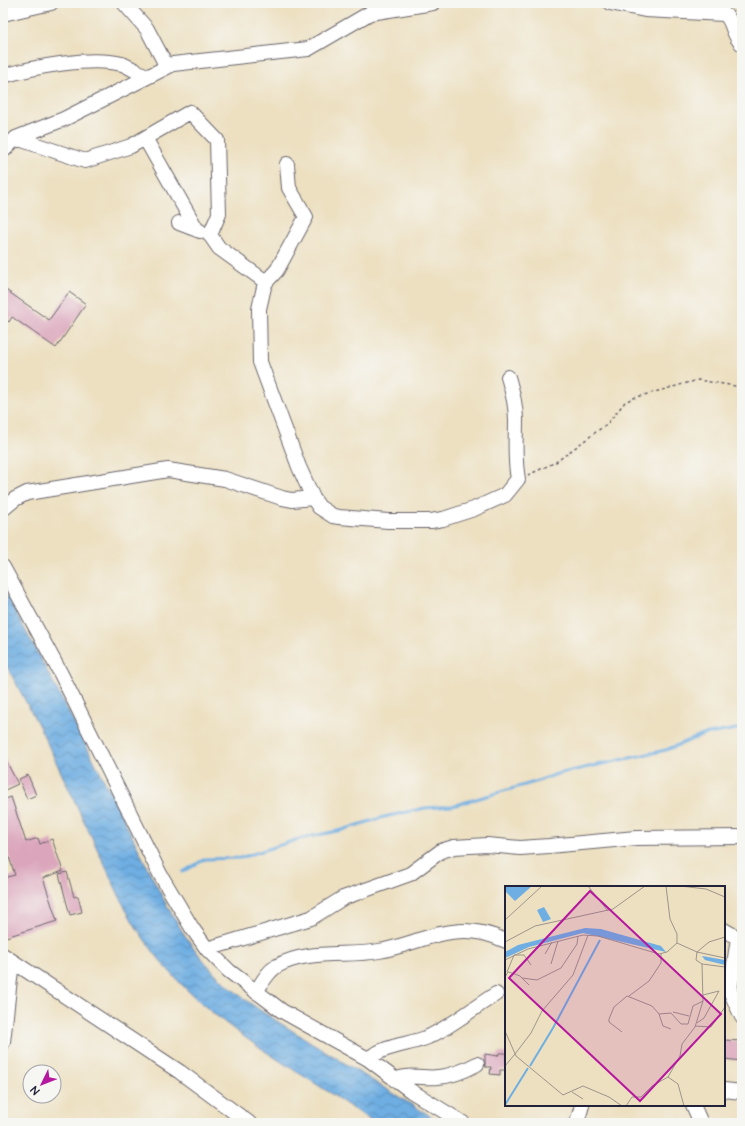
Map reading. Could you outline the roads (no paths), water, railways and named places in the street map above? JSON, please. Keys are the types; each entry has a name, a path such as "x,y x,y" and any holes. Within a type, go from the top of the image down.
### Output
{"street":[{"path":"3,14 51,3"},
{"path":"124,3 147,29 167,67"},
{"path":"3,151 16,138 64,119 147,76 174,64 279,51 308,50 370,13 432,3"},
{"path":"610,3 645,10 724,14 730,20 735,36 742,44"},
{"path":"3,76 39,68 91,61 123,65 147,76"},
{"path":"16,138 85,161 131,146 190,112 217,140 219,214 203,232"},
{"path":"145,138 203,232 219,248 266,282"},
{"path":"286,164 289,188 306,217 276,270 266,282 259,309 260,362 299,467 313,498 319,507 333,516 431,521 458,516 505,495 518,479 515,462 516,418 508,377"},
{"path":"179,223 203,232"},
{"path":"3,509 15,499 27,493 168,470 241,483 282,498 292,500 313,498"},
{"path":"3,567 61,674 160,874 188,922 207,949 229,971 282,1011 368,1059 395,1080 463,1123"},
{"path":"207,949 311,918 343,898 410,874 441,851 454,847 487,845 534,847 636,838 742,837"},
{"path":"725,931 738,938 730,991 742,1017"},
{"path":"256,992 271,971 277,966 312,956 379,951 432,936 459,932 491,935 505,941"},
{"path":"3,1042 7,958"},
{"path":"7,958 180,1072 249,1123"},
{"path":"368,1059 380,1051 415,1042 430,1036 496,994"},
{"path":"395,1080 405,1076 438,1078 468,1070 477,1064"},
{"path":"725,1090 742,1092"},
{"path":"577,1123 582,1106"},
{"path":"693,1106 701,1123"}],"water":[{"path":"3,589 84,741 159,891 181,929 206,963 231,988 266,1014 442,1123 385,1124 378,1123 368,1118 240,1034 214,1014 167,968 146,941 126,910 41,730 3,659"}],"waterway":[{"path":"183,872 205,859 240,858 299,839 342,830 384,817 425,808 452,806 535,782 557,774 666,750 703,735 742,728"}]}
